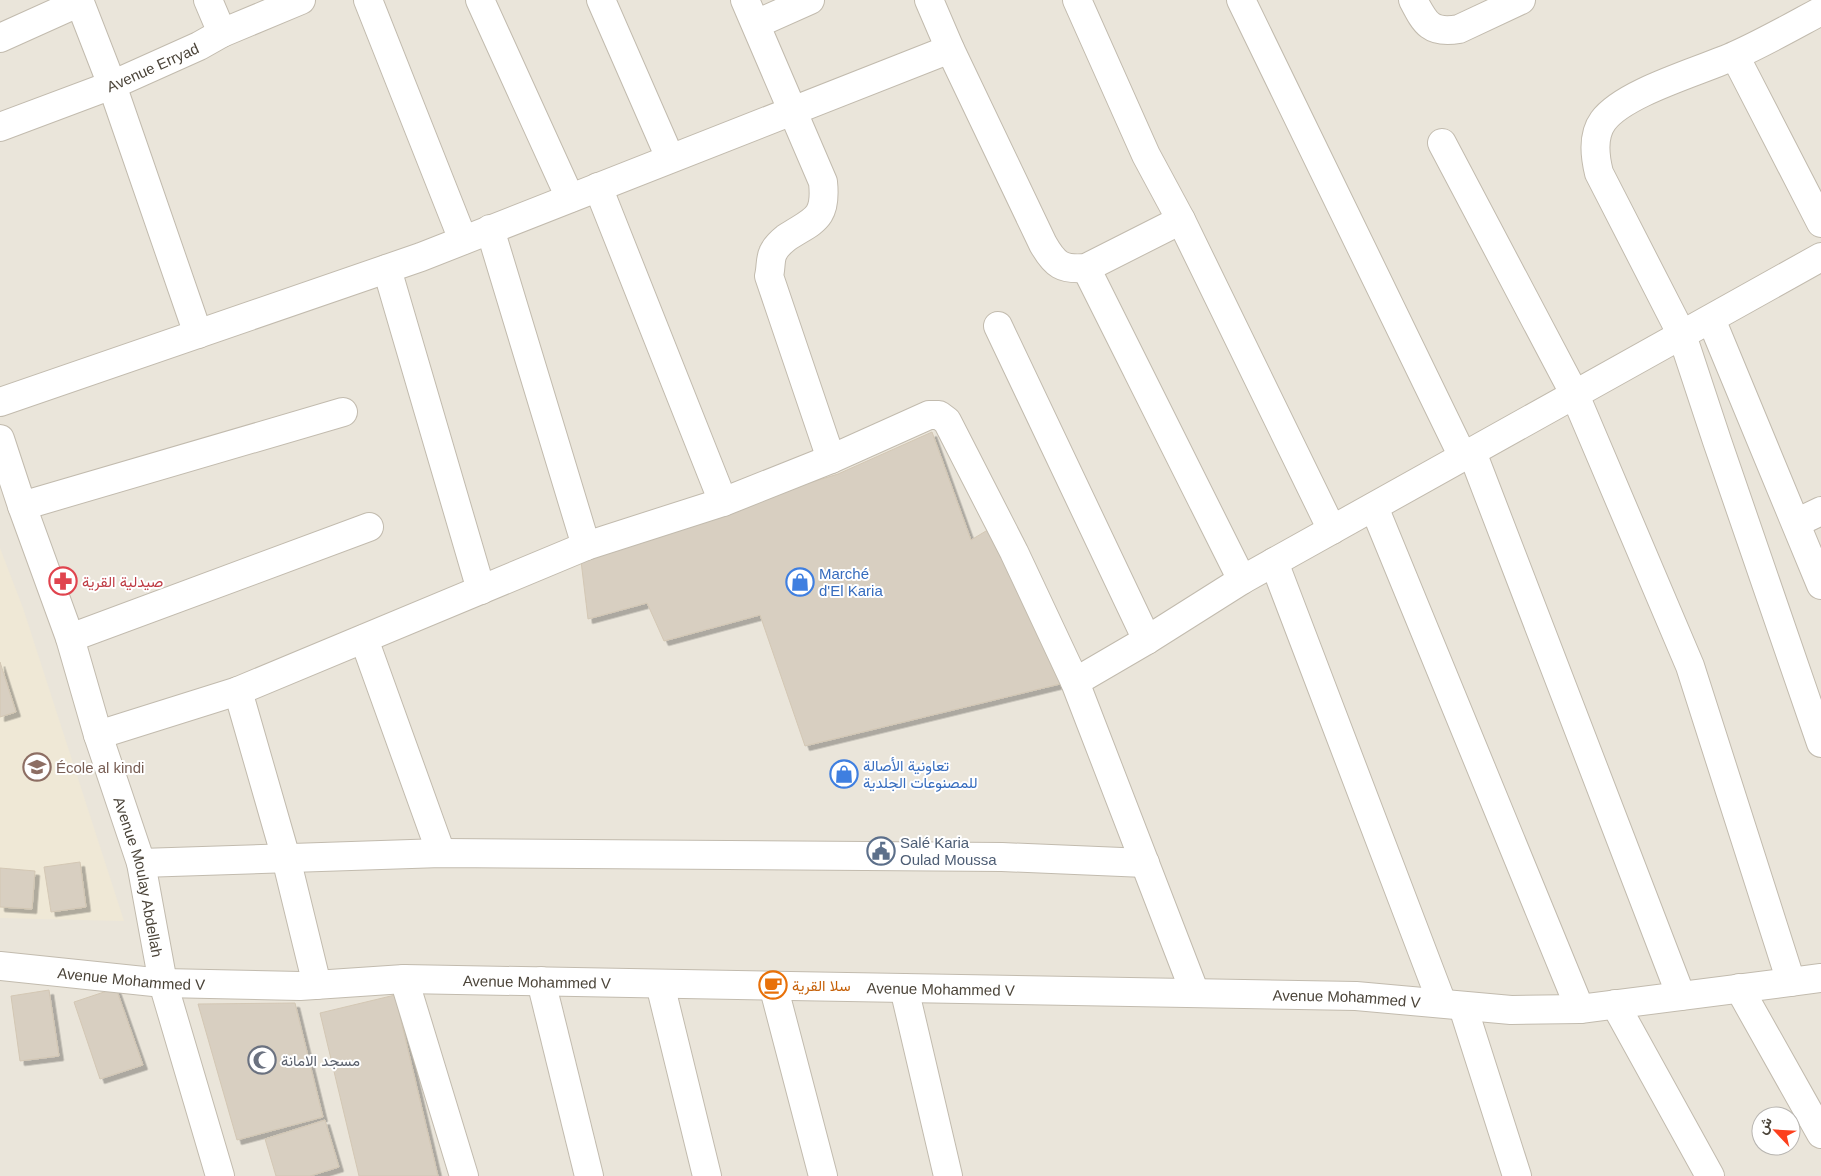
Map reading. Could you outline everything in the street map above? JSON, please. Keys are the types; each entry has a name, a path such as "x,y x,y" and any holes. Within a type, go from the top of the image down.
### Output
{"street":[{"path":"208,0 222,33"},
{"name":"Avenue Erryad","path":"0,127 112,85 199,46 222,33 301,0"},
{"path":"368,0 462,240"},
{"path":"480,0 570,198"},
{"path":"602,0 670,158"},
{"path":"810,0 750,12 823,182 824,194 820,214 815,220 780,243 773,253 769,276 831,459"},
{"path":"929,0 950,49 1049,255 1059,265 1070,269 1086,268 1181,220"},
{"path":"1077,0 1146,155 1181,220 1332,530"},
{"path":"1241,0 1467,455 1681,996"},
{"path":"1413,0 1427,24 1440,31 1449,31 1459,29 1521,0"},
{"path":"0,38 79,1 112,85 198,334"},
{"path":"1821,11 1736,56 1651,89 1618,106 1603,121 1595,142 1597,163 1607,191 1682,335 1821,743"},
{"path":"0,402 387,269 950,49"},
{"path":"1736,56 1821,223"},
{"path":"1442,143 1575,395 1690,666 1791,982"},
{"path":"598,187 723,502"},
{"path":"490,229 586,546"},
{"path":"1075,682 1148,640 1242,580 1821,257"},
{"path":"1086,268 1242,580"},
{"path":"387,269 481,590"},
{"path":"1711,319 1821,585"},
{"path":"998,326 1148,640"},
{"path":"22,506 343,412"},
{"path":"98,735 238,690 586,546 723,502 831,459 928,415 939,415 947,421 1014,552 1075,682 1195,993"},
{"name":"Avenue Moulay Abdellah","path":"0,439 70,638 98,735 141,863 163,982 220,1176"},
{"path":"1374,507 1580,1009"},
{"path":"1796,523 1821,511"},
{"path":"70,638 369,527"},
{"path":"1274,562 1453,1005 1517,1176"},
{"path":"364,638 441,852"},
{"path":"238,690 286,858 317,985"},
{"path":"141,863 441,852 1002,857 1145,863"},
{"name":"Avenue Mohammed V","path":"0,966 163,982 300,986 404,979 1356,996 1511,1010 1580,1009 1821,978"},
{"path":"404,979 464,1176"},
{"path":"541,981 589,1176"},
{"path":"660,984 707,1176"},
{"path":"773,985 823,1176"},
{"path":"904,988 948,1176"},
{"path":"1739,988 1821,1134"},
{"path":"1615,1004 1710,1176"}],"shaded area":[{"path":"0,0 1821,0 1821,1176 0,1176"},
{"name":"École al kindi","path":"0,548 23,608 124,921 0,918"}],"building":[{"name":"Marché d'El Karia","path":"932,432 971,540 991,528 1064,683 805,746 760,615 664,641 647,603 588,619 581,561 715,512 838,474"},
{"path":"0,662 16,712 0,717"},
{"path":"80,862 86,907 51,912 44,867"},
{"path":"0,868 35,871 32,909 0,907"},
{"path":"116,988 143,1065 100,1079 74,1002"},
{"path":"49,990 59,1056 20,1061 11,996"},
{"path":"395,995 438,1176 359,1176 320,1013"},
{"name":"مسجد الامانة","path":"295,1003 323,1117 237,1140 198,1004"},
{"path":"325,1120 339,1167 310,1176 276,1176 265,1139"}],"place":[{"name":"صيدلية القرية","path":"63,581"},
{"name":"Marché d'El Karia","path":"800,582"},
{"name":"École al kindi","path":"37,767"},
{"name":"تعاونية الأصالة للمصنوعات الجلدية","path":"844,774"},
{"name":"Salé Karia Oulad Moussa","path":"881,851"},
{"name":"سلا القرية","path":"773,985"},
{"name":"مسجد الامانة","path":"262,1060"}]}
